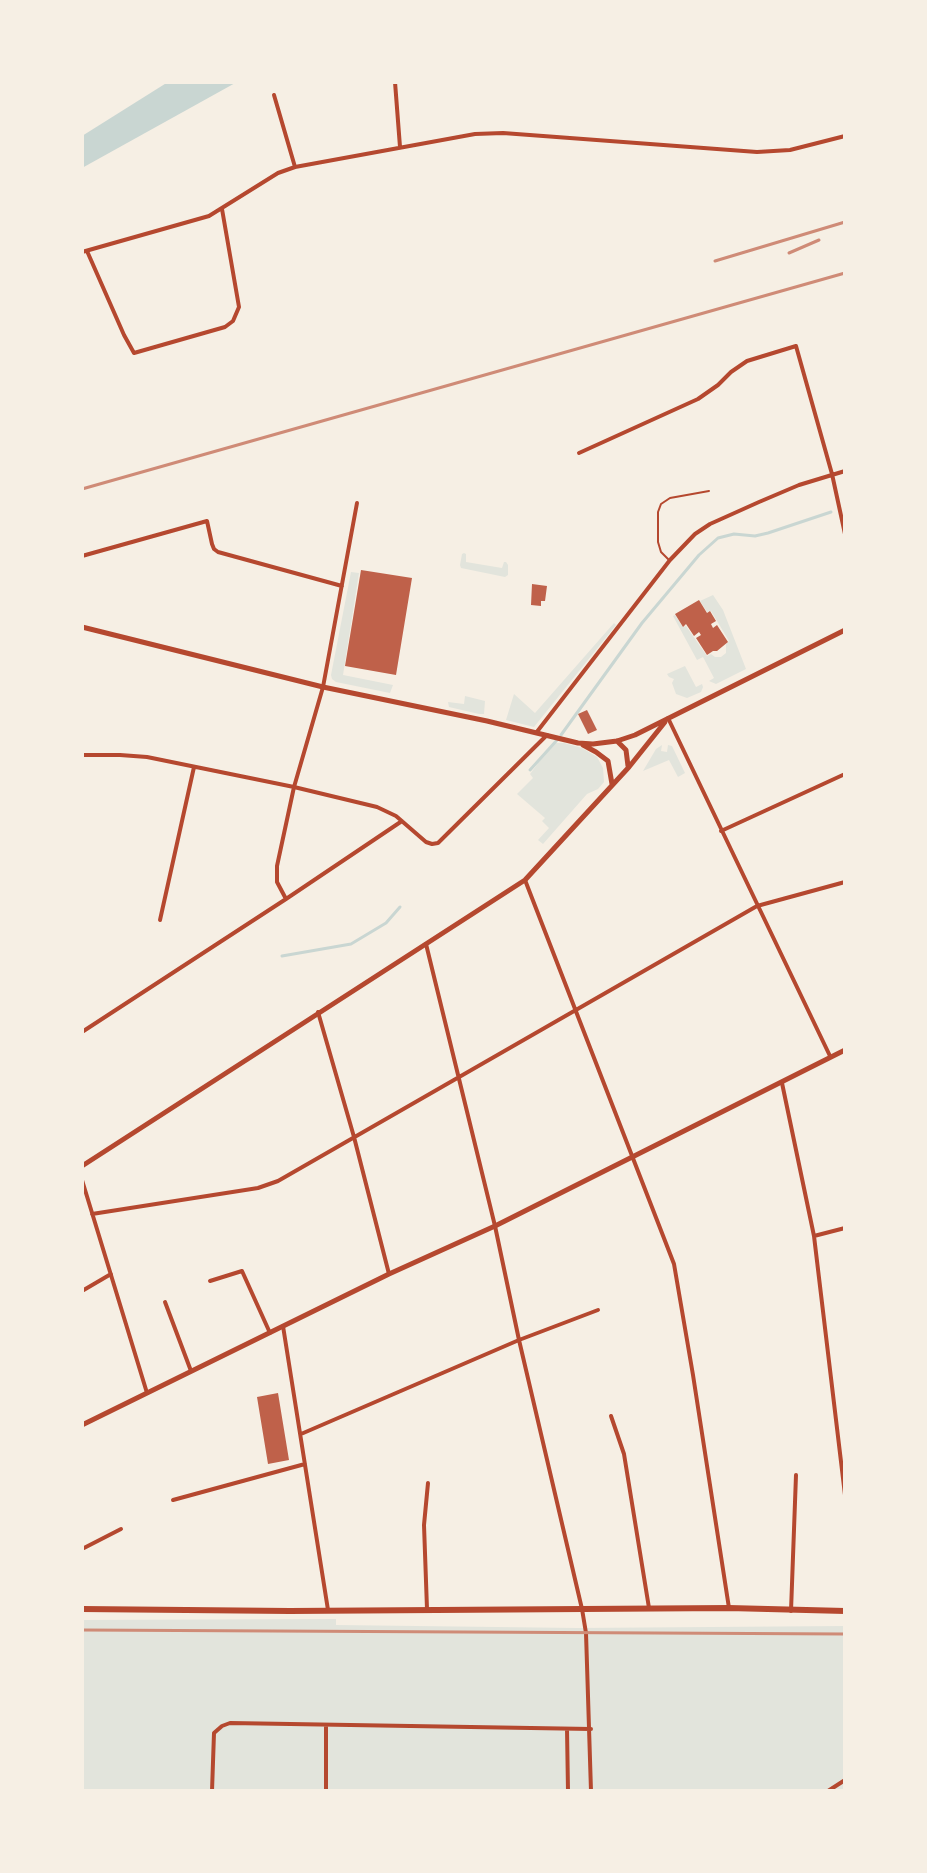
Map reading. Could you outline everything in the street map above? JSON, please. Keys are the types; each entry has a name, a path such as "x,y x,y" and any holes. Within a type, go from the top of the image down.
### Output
{"main road":[{"path":"82,1609 729,1608 845,1611"}],"street":[{"path":"395,82 400,148"},
{"path":"274,95 295,167"},
{"path":"222,209 239,307 237,316 225,327 134,353 84,252 209,216 278,173 295,167 488,133 757,152 808,146 845,136"},
{"path":"579,453 698,399 747,361 796,346 832,474 845,534"},
{"path":"536,733 670,560 695,534 710,524 799,485 845,471"},
{"path":"286,899 277,882 276,872 294,787 323,687 357,503"},
{"path":"82,556 207,521 212,544 218,552 342,586"},
{"path":"82,627 323,687 578,743 599,744 635,735 845,630"},
{"path":"82,1166 525,880 629,767 668,718"},
{"path":"668,718 830,1056"},
{"path":"82,755 147,757 377,807 390,812 429,844 438,843 550,736"},
{"path":"617,741 626,750 629,767"},
{"path":"578,743 617,766 629,767"},
{"path":"608,761 612,785"},
{"path":"160,920 194,767"},
{"path":"721,831 845,774"},
{"path":"82,1032 402,821"},
{"path":"525,880 678,1278 729,1608"},
{"path":"92,1214 267,1186 757,906 845,882"},
{"path":"426,944 495,1226 582,1609 591,1729 591,1791"},
{"path":"318,1012 389,1274"},
{"path":"82,1425 389,1274 495,1226 845,1050"},
{"path":"781,1081 814,1236 845,1495"},
{"path":"82,1180 147,1393"},
{"path":"814,1236 845,1228"},
{"path":"210,1281 242,1271 270,1333"},
{"path":"82,1291 111,1274"},
{"path":"165,1302 191,1371"},
{"path":"301,1434 519,1340 598,1310"},
{"path":"283,1326 328,1610"},
{"path":"611,1416 624,1454 649,1608"},
{"path":"173,1500 305,1464"},
{"path":"791,1611 796,1475"},
{"path":"427,1609 424,1525 428,1483"},
{"path":"82,1549 121,1529"},
{"path":"212,1791 212,1740 214,1733 230,1723 591,1729"},
{"path":"326,1726 326,1791"},
{"path":"567,1729 568,1791"},
{"path":"828,1791 845,1780"}],"lane":[{"path":"670,560 659,547 658,509 670,498 709,491"}],"shaded area":[{"path":"168,82 237,82 82,168 82,136"},
{"path":"464,553 466,562 502,568 506,562 508,575 505,577 461,568"},
{"path":"351,572 359,573 343,675 393,685 390,693 332,679"},
{"path":"713,595 723,610 746,669 716,684 709,681 714,678 703,657 697,660 673,616 683,627 686,626 707,656 721,657 726,653 729,641 711,611 707,612 700,601"},
{"path":"614,623 616,625 534,727 506,720 514,694 535,713"},
{"path":"685,666 696,687 702,684 703,687 701,692 687,698 676,694 672,683 674,679 667,674"},
{"path":"465,696 485,701 484,714 449,707 448,702 464,704"},
{"path":"553,743 582,748 597,757 603,768 604,782 587,794 543,844 538,840 549,828 542,821 545,818 517,794 533,778 530,774"},
{"path":"662,745 661,751 667,752 668,745 672,746 685,773 678,777 669,760 643,771 656,749"},
{"path":"336,1619 336,1625 577,1628 845,1626 845,1791 82,1791 82,1620"}],"building":[{"path":"361,570 412,578 396,675 345,666"},
{"path":"532,584 547,586 541,606 531,605"},
{"path":"699,600 716,621 711,624 713,628 717,625 728,642 707,655 696,638 701,635 699,632 694,636 686,624 683,627 675,614"},
{"path":"587,710 597,730 588,734 578,714"},
{"path":"278,1393 289,1460 268,1464 257,1397"}],"waterway":[{"path":"561,735 642,623 699,555 718,538 734,534 755,536 831,512"},
{"path":"530,770 557,740"},
{"path":"282,956 351,944 386,923 400,907"}],"railway":[{"path":"715,261 845,222"},
{"path":"789,253 819,240"},
{"path":"82,489 845,273"},
{"path":"82,1630 845,1634"}]}
